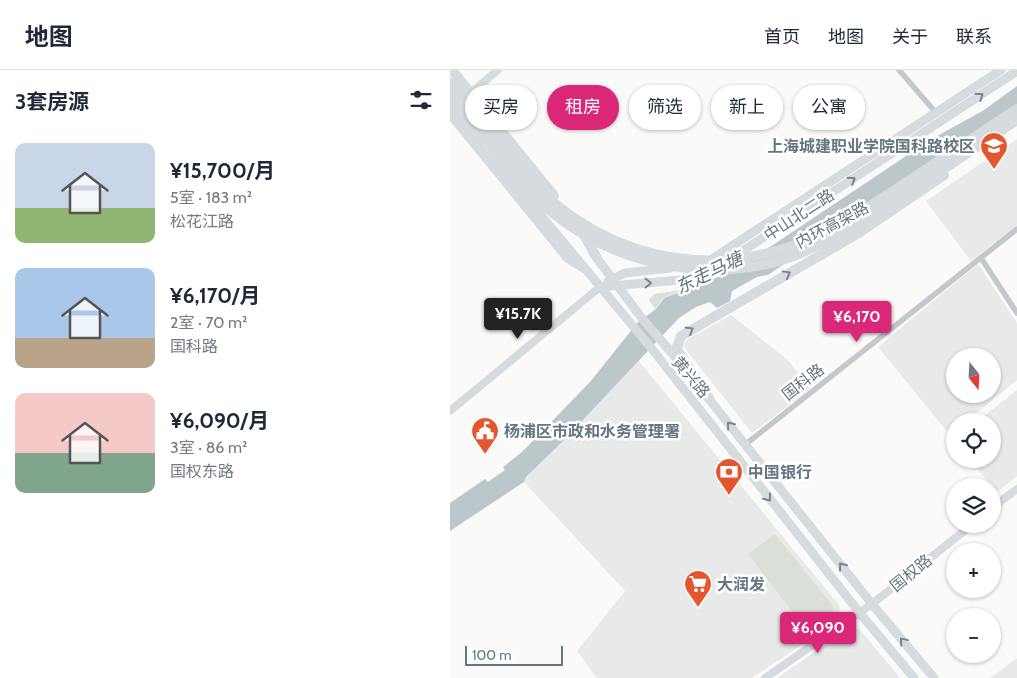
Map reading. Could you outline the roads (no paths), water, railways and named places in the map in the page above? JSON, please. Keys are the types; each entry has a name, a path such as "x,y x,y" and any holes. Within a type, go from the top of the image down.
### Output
{"highway":[{"path":"452,70 578,225 597,258"},
{"name":"内环高架路","path":"450,83 535,186 580,223 611,239 647,253 673,259 721,261 754,258 819,236 893,191 1017,109"},
{"name":"内环高架路","path":"450,95 524,186 568,224 590,238 632,257 691,269 724,270 750,267 800,253 853,226 1017,120"},
{"path":"451,108 568,258 584,268"},
{"path":"708,398 681,358 677,347 678,340 684,333 889,214 1017,125"}],"main road":[{"name":"中山北二路","path":"614,282 625,273 684,266 716,257 1001,70"},
{"name":"中山北二路","path":"600,287 614,282 680,280 718,268 1017,71"},
{"name":"黄兴路","path":"450,75 465,94"},
{"name":"黄兴路","path":"494,130 597,258 641,317 746,444 872,604 934,678"},
{"name":"黄兴路","path":"584,268 634,326 859,612 914,678"}],"street":[{"path":"480,85 498,70"},
{"path":"899,70 943,121"},
{"path":"451,108 465,98"},
{"name":"国科路","path":"746,444 1017,229"},
{"path":"981,258 1017,313"},
{"path":"450,411 600,287"},
{"path":"1001,501 1017,489"},
{"name":"国权路","path":"765,678 872,604 962,533"}],"place":[{"name":"上海城建职业学院国科路校区","path":"994,170"},
{"name":"杨浦区市政和水务管理署","path":"485,455"},
{"name":"中国银行","path":"729,496"},
{"name":"大润发","path":"698,608"}],"water label":[{"name":"东走马塘","path":"709,273"}]}
